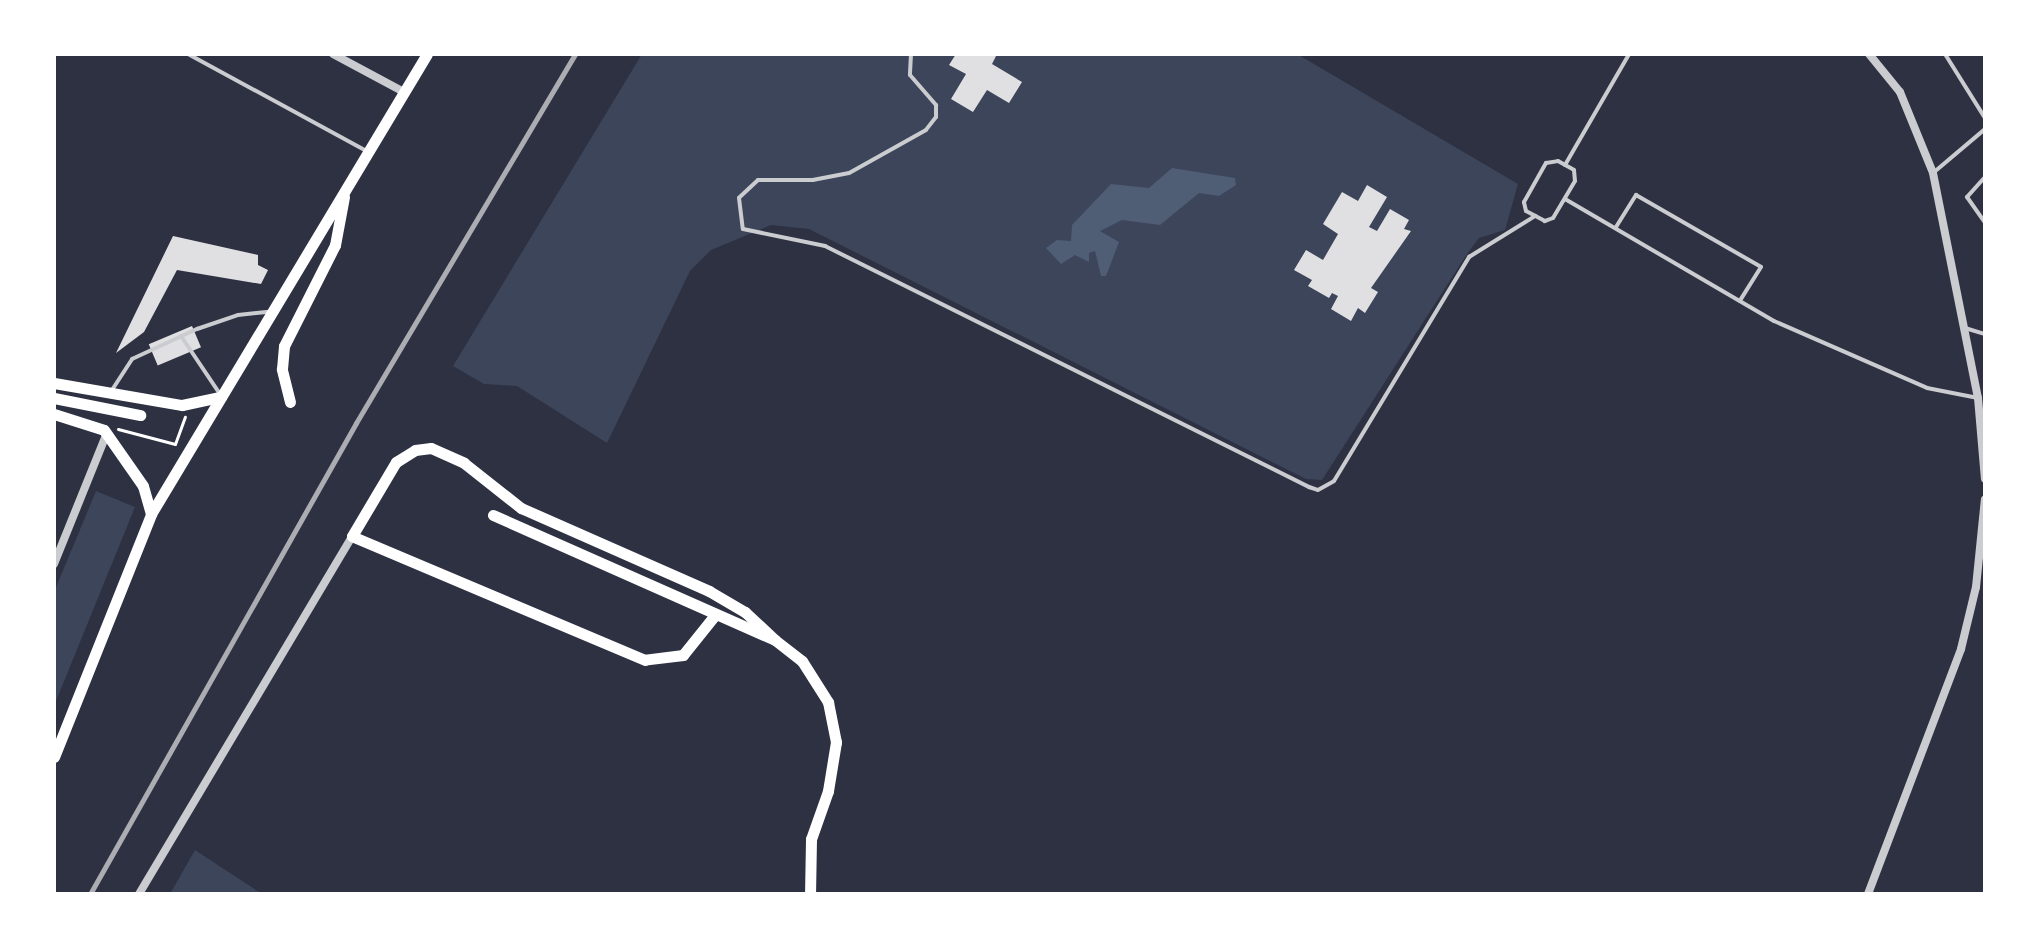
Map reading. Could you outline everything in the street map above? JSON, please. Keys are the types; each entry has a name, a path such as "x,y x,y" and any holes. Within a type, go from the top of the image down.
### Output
{"main road":[{"path":"54,757 151,514 427,54"},
{"path":"290,402 282,369 284,346 335,245 344,192"},
{"path":"54,383 182,405 221,397"},
{"path":"54,398 140,415"},
{"path":"54,414 93,423 107,433 143,486 151,514"},
{"path":"715,615 683,655 645,660 352,536 396,462 415,450 441,450 521,508 709,591 775,640 813,674 835,729 833,774 810,848 810,894"},
{"path":"493,515 775,640"}],"street":[{"path":"333,54 404,92"},
{"path":"1869,54 1900,92 1933,173 1978,398 1985,479"},
{"path":"54,564 107,433"},
{"path":"1868,894 1961,649 1976,587 1985,499"},
{"path":"139,894 352,536"}],"lane":[{"path":"188,54 368,152"},
{"path":"911,54 910,75 936,105 936,117 926,130 849,173 813,180 758,180 739,198 743,229 825,246 1318,490 1334,481 1469,257 1535,216"},
{"path":"1565,165 1629,54"},
{"path":"1945,54 1985,118"},
{"path":"1933,173 1985,129"},
{"path":"1548,162 1565,165 1576,177 1550,219 1535,216 1525,209 1525,198 1548,162"},
{"path":"1985,177 1967,197 1985,223"},
{"path":"1615,228 1636,195 1761,267 1740,301"},
{"path":"1565,199 1740,301 1867,365 1927,388 1978,398"},
{"path":"110,393 132,359 181,336 238,315 271,312"},
{"path":"1962,327 1985,334"},
{"path":"181,336 221,397"}],"path":[{"path":"107,433 122,427 163,437 188,451"}],"shaded area":[{"path":"642,54 1297,54 1518,184 1505,230 1479,238 1467,254 1322,480 1306,479 809,229 771,225 711,250 690,271 607,443 517,386 484,384 453,366"},
{"path":"1172,168 1235,178 1236,185 1219,196 1199,193 1160,225 1122,220 1100,231 1119,242 1106,276 1101,276 1095,251 1089,253 1089,262 1075,255 1061,264 1046,248 1057,240 1071,241 1072,225 1111,184 1149,188"},
{"path":"96,491 135,507 54,706 54,592"},
{"path":"195,850 262,894 170,894"}],"building":[{"path":"956,54 997,54 992,64 1022,82 1009,103 987,90 973,112 951,99 966,74 949,65"},
{"path":"1367,185 1387,197 1369,227 1377,231 1390,209 1409,220 1404,229 1411,231 1371,288 1378,292 1365,313 1358,308 1351,321 1331,309 1338,296 1332,293 1329,298 1308,286 1312,280 1294,270 1306,250 1323,260 1338,234 1323,224 1342,192 1358,201"},
{"path":"173,236 258,255 258,265 268,270 261,284 177,270 144,332 116,353"},
{"path":"192,326 201,347 158,366 149,344"}],"railway":[{"path":"90,894 356,423 575,54"}]}
